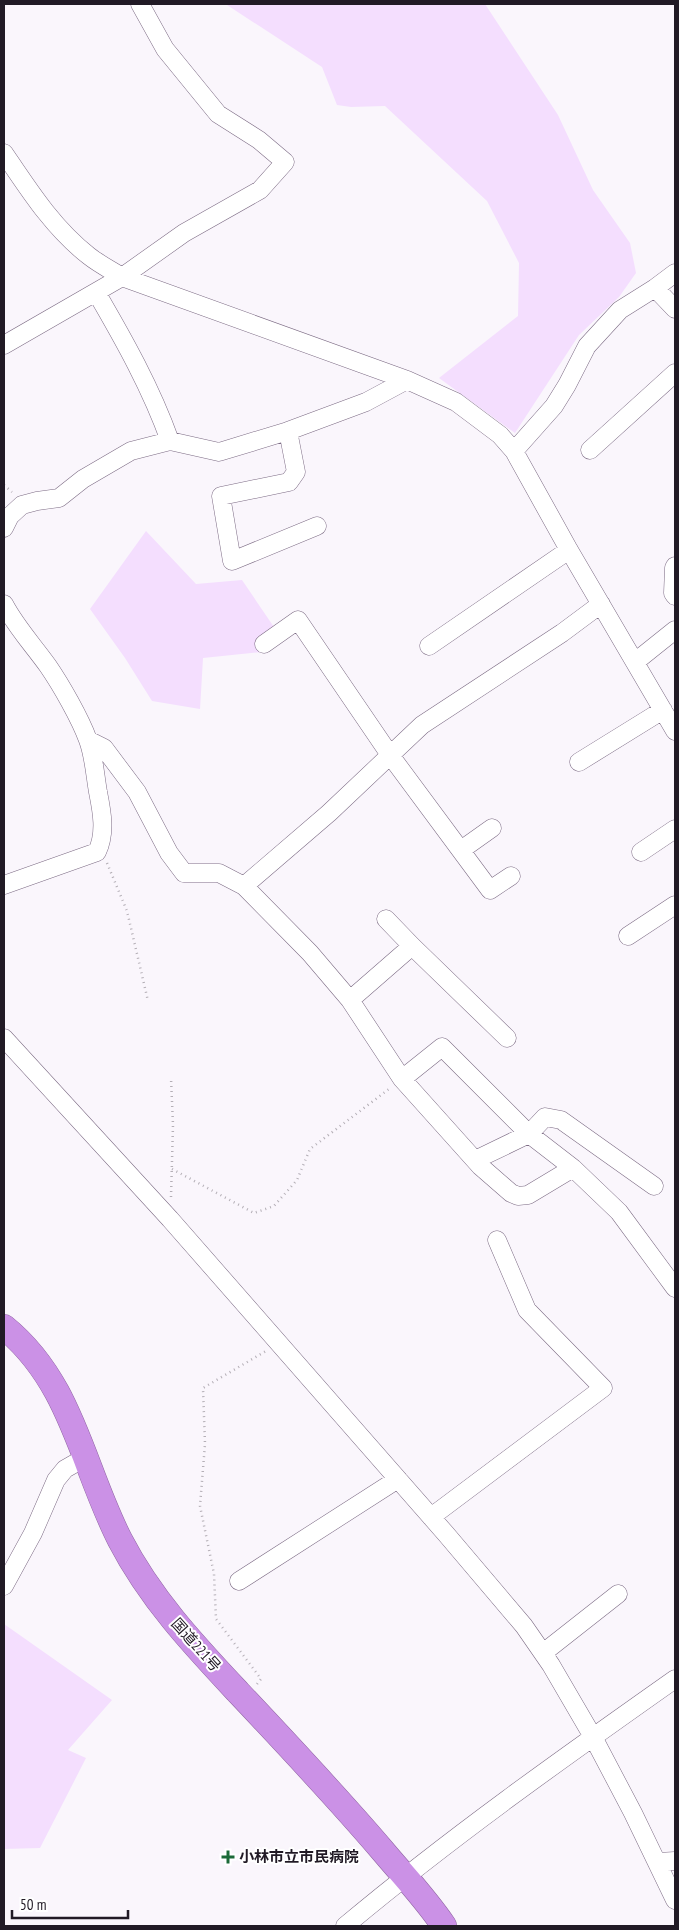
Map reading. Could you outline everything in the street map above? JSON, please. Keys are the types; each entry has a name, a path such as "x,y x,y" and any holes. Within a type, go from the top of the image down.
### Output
{"highway":[{"name":"国道221号","path":"4,1327 24,1345 48,1376 68,1413 119,1538 143,1580 177,1626 344,1805 405,1876 444,1926"}],"street":[{"path":"4,345 122,277 184,233 260,190 285,162 259,140 218,114 165,49 140,4"},
{"path":"4,153 47,216 65,235 90,257 122,277 407,380 456,402 500,435 514,451 569,550 675,731"},
{"path":"514,451 554,406 567,385 586,346 620,310 675,273"},
{"path":"655,288 675,309"},
{"path":"96,292 130,351 160,413 170,441"},
{"path":"590,450 675,373"},
{"path":"4,528 10,516 22,505 59,498 83,479 131,451 170,441 219,452 288,431 366,402 407,380"},
{"path":"288,431 296,472 289,482 221,496 232,562 317,526"},
{"path":"429,646 569,550"},
{"path":"675,566 675,596"},
{"path":"4,604 13,620 48,666 88,740 101,807 103,828 97,852 4,885"},
{"path":"244,886 329,813 422,725 562,633 601,604"},
{"path":"264,644 298,620 390,755 490,890 511,876"},
{"path":"635,662 675,630"},
{"path":"579,762 662,710"},
{"path":"88,740 104,748 137,792 169,854 184,873 219,873 244,886 310,953 350,1000 402,1079 475,1160 511,1193 518,1196 528,1195 573,1168"},
{"path":"461,850 492,828"},
{"path":"641,852 675,829"},
{"path":"628,936 675,905"},
{"path":"386,919 507,1038"},
{"path":"350,1000 412,946"},
{"path":"4,1038 170,1219 524,1626 551,1665 593,1737 658,1862 675,1900"},
{"path":"402,1079 442,1047 530,1134 573,1168 619,1212 675,1288"},
{"path":"475,1160 530,1134 545,1117 561,1120 654,1186"},
{"path":"431,1517 603,1388 527,1310 497,1240"},
{"path":"4,1586 33,1532 56,1480 65,1469 86,1457"},
{"path":"238,1582 398,1479"},
{"path":"542,1653 618,1594"},
{"path":"345,1926 405,1876 675,1679"},
{"path":"658,1862 675,1861"}],"path":[{"path":"100,845 126,912 148,1001"},
{"path":"170,1219 172,1170 171,1078"},
{"path":"172,1170 254,1213 274,1206 297,1180 310,1148 402,1079"},
{"path":"245,1700 261,1679 216,1619 214,1574 200,1506 205,1444 203,1388 278,1344"}],"shaded area":[{"path":"485,4 558,115 593,190 630,243 636,273 619,297 579,335 515,433 439,378 518,316 519,263 487,201 385,106 351,107 337,105 322,67 227,5"},
{"path":"146,531 196,584 242,580 278,633 262,652 203,658 200,709 152,701 125,658 90,609"},
{"path":"4,1624 112,1700 68,1750 86,1758 40,1848 4,1849"}],"place":[{"name":"小林市立市民病院","path":"228,1857"}]}
